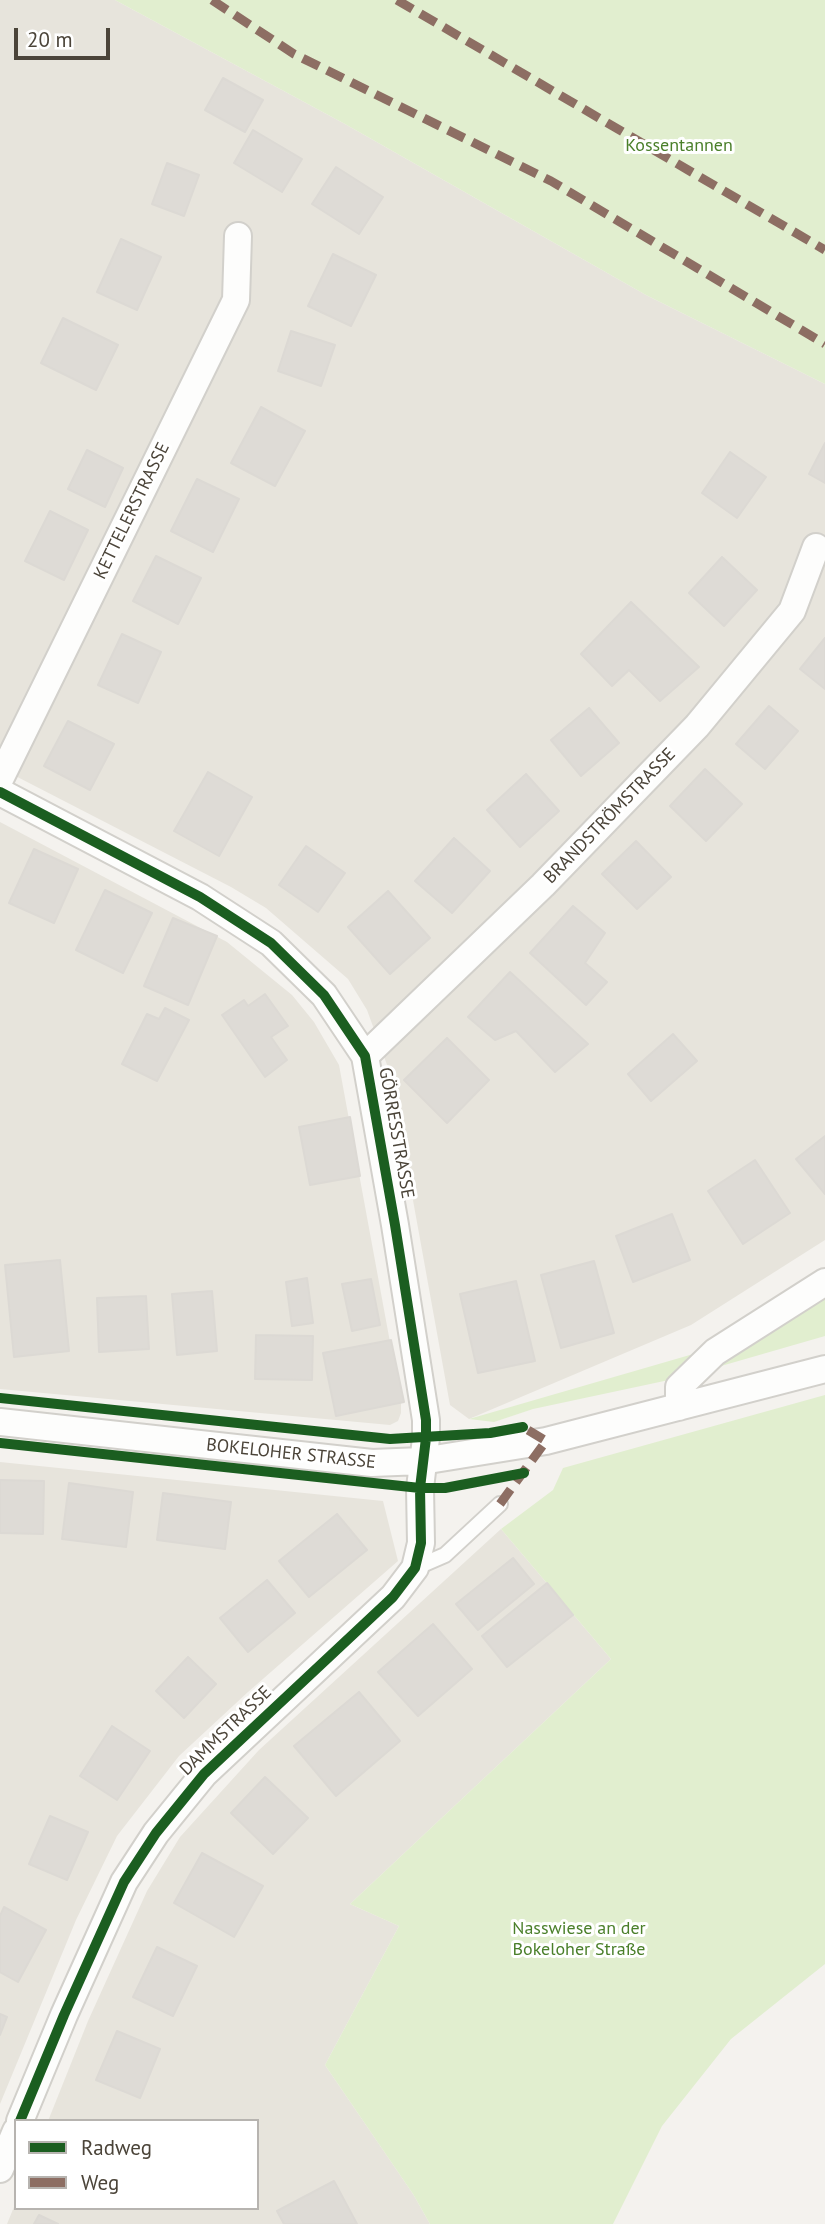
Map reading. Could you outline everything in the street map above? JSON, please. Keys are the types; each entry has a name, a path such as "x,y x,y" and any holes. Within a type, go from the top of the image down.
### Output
{"street":[{"name":"KETTELERSTRASSE","path":"0,779 236,300 238,236"},
{"name":"BRANDSTRÖMSTRASSE","path":"365,1056 544,885 697,726 792,611 816,547"},
{"name":"GÖRRESSTRASSE","path":"0,792 200,897 271,943 324,995 365,1056 426,1420 422,1461"},
{"path":"679,1408 679,1387 715,1352 825,1282"},
{"name":"BOKELOHER STRASSE","path":"0,1422 372,1464 422,1461 546,1441 825,1369"},
{"name":"DAMMSTRASSE","path":"21,2119 124,1882 156,1833 204,1774 393,1597 415,1568 421,1543 422,1461"},
{"path":"0,2169 14,2136"}],"lane":[{"name":"DAMMSTRASSE","path":"415,1568 445,1555 500,1504"}],"shaded area":[{"path":"0,0 115,0 345,124 646,295 825,384 825,1240 691,1325 469,1419 450,1405 390,1073 367,1010 348,979 266,908 231,887 0,768"},
{"path":"0,822 227,942 292,995 314,1022 339,1065 401,1402 398,1421 390,1425 0,1389"},
{"path":"0,1462 383,1501 398,1561 179,1756 117,1836 76,1920 0,2104"},
{"path":"501,1529 611,1659 350,1904 399,1926 325,2065 413,2194 430,2224 7,2224 14,2207 14,2210 259,2210 259,2119 49,2119 88,2021 147,1891 180,1837 259,1750"}],"green space":[{"name":"Kossentannen","path":"115,0 825,0 825,384 646,295 345,124"},
{"path":"825,1284 825,1336 683,1377 533,1409 494,1422 469,1419 714,1348"},
{"name":"Nasswiese an der Bokeloher Straße","path":"825,1395 825,1964 731,2039 662,2126 613,2224 430,2224 413,2194 325,2065 399,1926 350,1904 611,1659 501,1529 553,1490 563,1468"}],"building":[{"path":"223,78 263,100 245,132 205,110"},
{"path":"253,130 302,159 282,192 234,163"},
{"path":"167,163 199,175 184,216 152,204"},
{"path":"336,167 383,197 359,234 312,204"},
{"path":"121,239 161,257 137,310 97,292"},
{"path":"333,254 376,275 351,326 308,306"},
{"path":"63,318 118,345 96,390 41,363"},
{"path":"291,331 335,345 321,386 278,371"},
{"path":"261,407 305,431 275,486 231,463"},
{"path":"825,443 825,483 809,474"},
{"path":"87,450 123,468 105,507 68,489"},
{"path":"730,452 766,477 737,518 702,493"},
{"path":"197,479 239,499 213,552 171,531"},
{"path":"50,511 88,530 64,580 25,561"},
{"path":"156,556 201,578 178,624 133,601"},
{"path":"722,557 757,590 724,626 689,593"},
{"path":"631,602 699,667 660,701 629,670 612,686 581,654"},
{"path":"122,634 161,652 138,703 98,685"},
{"path":"825,638 825,689 800,669"},
{"path":"769,706 798,731 765,769 736,744"},
{"path":"589,708 619,743 581,776 551,740"},
{"path":"68,721 114,744 90,790 44,766"},
{"path":"705,769 742,804 706,841 670,806"},
{"path":"208,772 252,797 219,856 174,831"},
{"path":"526,774 559,811 520,847 487,810"},
{"path":"454,838 490,871 452,913 415,881"},
{"path":"636,841 671,877 637,909 602,874"},
{"path":"306,846 345,873 318,912 279,885"},
{"path":"34,849 78,869 54,923 9,903"},
{"path":"105,890 152,913 123,973 76,950"},
{"path":"388,891 430,938 390,974 348,927"},
{"path":"573,906 605,933 585,963 607,982 586,1005 530,953"},
{"path":"173,918 217,936 188,1005 144,986"},
{"path":"510,972 588,1044 555,1072 516,1031 495,1040 468,1017"},
{"path":"265,994 288,1026 271,1037 287,1060 265,1077 222,1015 244,1000 248,1006"},
{"path":"165,1008 189,1020 157,1081 122,1064 147,1014 159,1019"},
{"path":"673,1034 697,1061 651,1101 628,1074"},
{"path":"447,1038 489,1080 447,1123 404,1080"},
{"path":"350,1117 360,1176 310,1185 299,1127"},
{"path":"825,1136 825,1194 796,1159"},
{"path":"755,1160 790,1213 743,1244 708,1191"},
{"path":"672,1214 690,1260 633,1282 616,1236"},
{"path":"60,1260 69,1351 14,1357 5,1265"},
{"path":"594,1261 614,1333 561,1348 541,1275"},
{"path":"307,1278 313,1323 292,1326 286,1282"},
{"path":"371,1279 380,1325 352,1331 342,1284"},
{"path":"516,1281 535,1361 478,1373 460,1294"},
{"path":"212,1291 217,1351 177,1355 172,1294"},
{"path":"146,1296 149,1349 99,1352 97,1298"},
{"path":"256,1335 313,1336 312,1380 255,1379"},
{"path":"391,1340 404,1402 336,1416 323,1353"},
{"path":"0,1480 44,1481 43,1534 0,1533"},
{"path":"69,1483 133,1492 126,1547 62,1539"},
{"path":"163,1493 231,1502 225,1549 157,1540"},
{"path":"337,1514 367,1550 309,1597 279,1561"},
{"path":"513,1558 534,1584 478,1630 456,1604"},
{"path":"267,1580 295,1613 248,1652 220,1618"},
{"path":"547,1583 573,1615 507,1667 482,1636"},
{"path":"433,1624 472,1669 418,1716 378,1672"},
{"path":"188,1657 216,1684 184,1718 156,1691"},
{"path":"359,1692 400,1741 336,1796 294,1746"},
{"path":"112,1726 150,1751 117,1800 80,1776"},
{"path":"265,1777 308,1818 273,1854 231,1813"},
{"path":"50,1816 88,1832 67,1880 29,1864"},
{"path":"202,1853 263,1886 234,1937 174,1903"},
{"path":"4,1907 46,1930 18,1982 0,1972 0,1916"},
{"path":"157,1947 197,1966 173,2016 133,1997"},
{"path":"0,2014 7,2017 0,2035"},
{"path":"117,2031 160,2049 140,2098 96,2080"},
{"path":"334,2181 357,2224 284,2224 277,2211"},
{"path":"39,2215 58,2224 34,2224"}],"marked path":[{"path":"212,0 294,54 551,181 825,344"},
{"path":"397,0 825,250"},
{"path":"500,1504 546,1441 523,1427 517,1428"}],"cycle path":[{"path":"0,792 200,897 271,943 324,995 365,1056 426,1420 420,1488 421,1543 415,1568 393,1597 204,1774 156,1833 124,1882 21,2119"},
{"path":"0,1398 390,1439 490,1433 523,1427"},
{"path":"0,1443 420,1488 445,1488 524,1473"}]}
